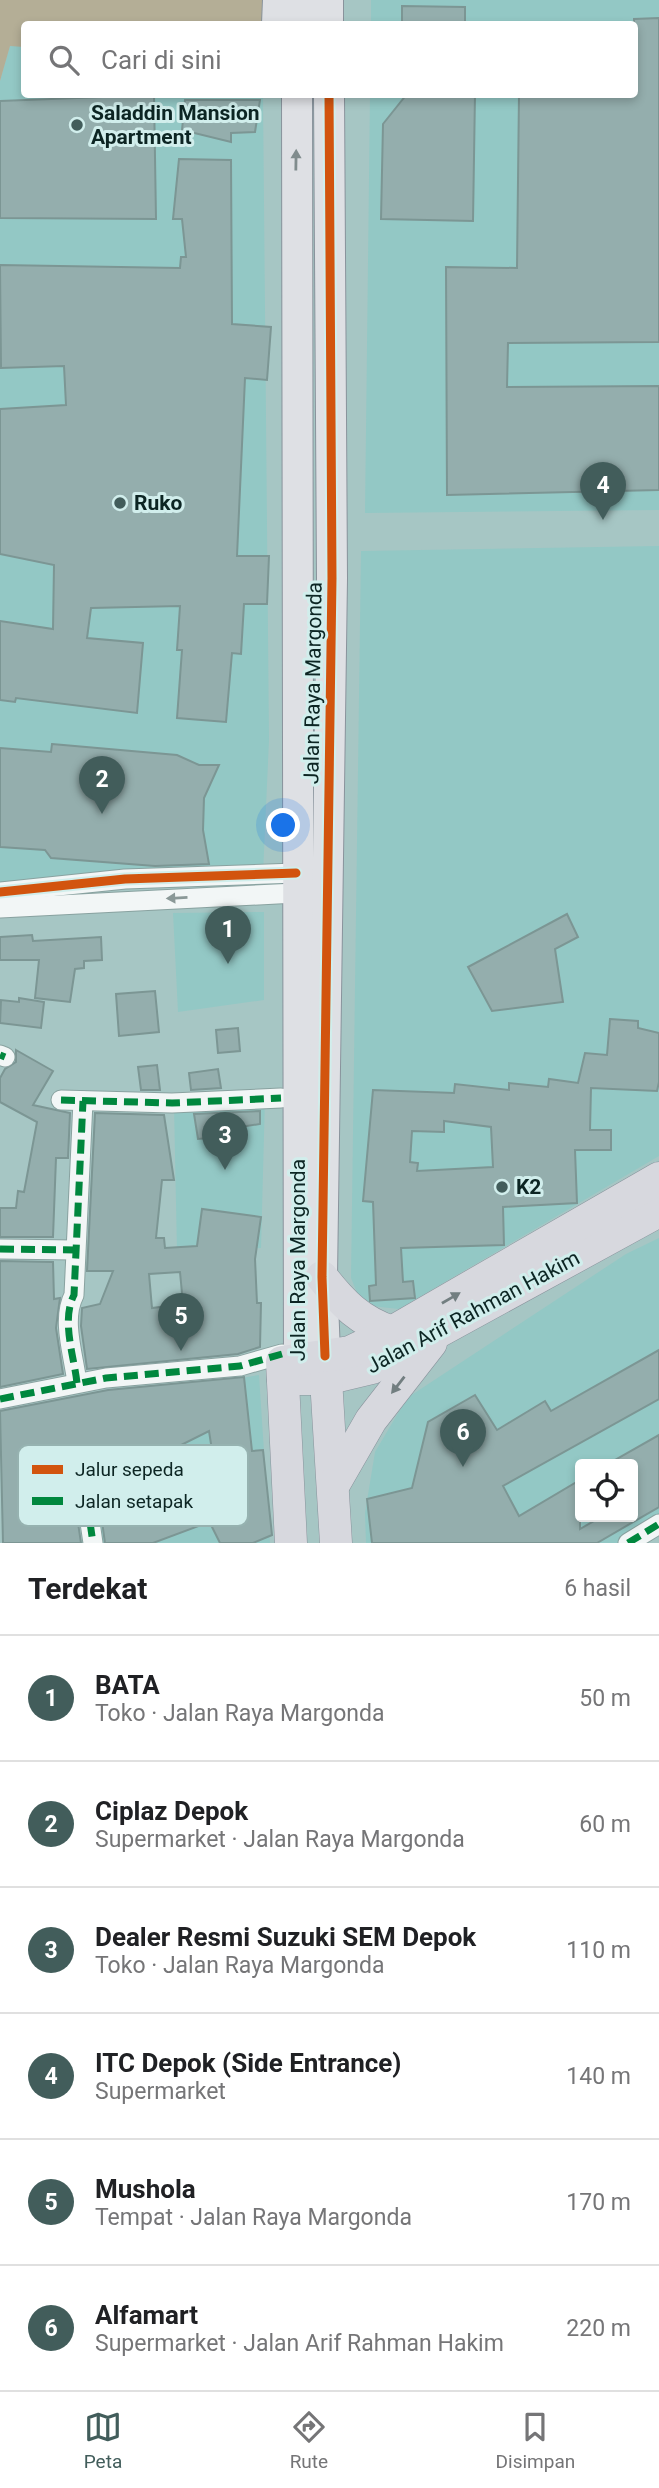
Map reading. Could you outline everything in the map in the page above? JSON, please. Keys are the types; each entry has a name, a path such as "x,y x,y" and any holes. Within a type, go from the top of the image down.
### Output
{"highway":[{"name":"Jalan Arif Rahman Hakim","path":"300,1367 372,1368 441,1331 655,1196"},
{"name":"Jalan Arif Rahman Hakim","path":"300,1367 350,1352 392,1332 655,1196"},
{"path":"322,1277 344,1305 359,1318 392,1332"},
{"path":"334,1499 371,1420 441,1331"},
{"name":"Jalan Raya Margonda","path":"300,1367 334,1499 351,1543"},
{"name":"Jalan Raya Margonda","path":"291,1543 300,1367"},
{"name":"Jalan Raya Margonda","path":"300,1367 309,1543"},
{"name":"Jalan Raya Margonda","path":"334,1499 336,1543"}],"main road":[{"path":"277,21 278,0"},
{"path":"298,21 299,0"},
{"path":"328,0 328,21"},
{"name":"Jalan Raya Margonda","path":"276,98 275,238 290,535"},
{"name":"Jalan Raya Margonda","path":"297,98 290,535 289,883 300,1367"},
{"name":"Jalan Raya Margonda","path":"300,1367 322,1277 332,578 329,98"},
{"name":"Jalan Raya Margonda","path":"289,883 281,1098 300,1367"}],"street":[{"path":"0,892 125,879 289,883"},
{"path":"0,908 289,883"},
{"path":"61,1100 172,1103 281,1098"},
{"path":"77,1383 68,1322 69,1306 74,1295 83,1101"},
{"path":"0,1249 75,1250"},
{"path":"0,1399 77,1383 240,1366 300,1367"},
{"path":"628,1543 659,1524"}],"shaded area":[{"path":"0,0 270,0 268,21 21,21 21,47 10,46 0,81"},
{"path":"371,0 659,0 659,510 365,513 370,98 638,98 638,21 371,21"},
{"path":"10,45 21,47 21,98 263,98 269,740 263,874 0,884 0,81"},
{"path":"659,546 659,1156 399,1309 362,1305 351,1278 361,551"},
{"path":"264,912 264,1000 178,1012 173,913"},
{"path":"265,1098 261,1248 177,1252 174,1106"},
{"path":"659,1238 659,1526 632,1543 366,1543 365,1513 375,1452 407,1398 626,1254"},
{"path":"259,1375 270,1543 87,1543 87,1526 248,1526 248,1445 142,1445 178,1389"}],"building":[{"path":"402,6 465,7 465,21 402,21"},
{"path":"659,18 659,342 508,343 507,387 659,386 659,490 447,495 446,267 517,268 519,98 638,98 638,21 634,19"},
{"path":"154,98 156,219 0,218 0,101"},
{"path":"404,98 475,98 473,221 381,219 383,124"},
{"path":"185,100 260,100 255,132 231,133 231,142 182,130"},
{"path":"179,159 231,160 232,324 271,327 267,380 245,378 237,556 269,556 267,604 244,604 241,654 232,653 226,722 177,718 182,650 177,650 180,606 91,608 87,638 143,643 137,713 16,698 15,702 0,700 0,621 53,629 54,565 0,554 0,409 66,405 64,366 1,368 0,265 180,268 181,257 186,257 182,219 173,219"},
{"path":"52,744 177,755 199,765 219,765 204,798 203,830 209,864 155,866 51,858 45,850 0,847 0,748 51,752"},
{"path":"567,914 578,937 555,949 563,1002 492,1011 468,967"},
{"path":"32,935 33,941 101,937 102,960 84,961 84,968 75,969 70,1002 35,998 39,960 0,960 0,937"},
{"path":"155,991 159,1032 119,1036 116,994"},
{"path":"19,998 44,1002 41,1028 0,1023 1,1000 19,1002"},
{"path":"610,1019 638,1021 638,1028 659,1033 657,1091 591,1088 590,1130 611,1130 611,1150 575,1150 577,1203 503,1207 504,1245 401,1248 403,1282 413,1281 415,1298 370,1301 369,1286 376,1285 373,1202 363,1201 373,1090 454,1093 455,1084 509,1090 509,1083 548,1087 549,1079 578,1083 585,1053 607,1055","holes":["444,1121 491,1127 493,1167 417,1171 418,1163 410,1162 412,1131 444,1132"]},
{"path":"238,1028 240,1051 218,1053 216,1030"},
{"path":"16,1050 53,1071 33,1105 70,1113 68,1158 56,1158 53,1237 0,1237 0,1208 16,1208 18,1191 24,1192 37,1122 0,1102 0,1078 5,1069 16,1062"},
{"path":"157,1065 160,1090 141,1090 138,1067"},
{"path":"218,1069 221,1088 191,1090 189,1073"},
{"path":"260,1111 260,1124 240,1127 241,1135 198,1139 194,1114"},
{"path":"95,1113 164,1115 174,1180 162,1180 156,1238 164,1238 165,1248 197,1246 202,1209 261,1217 255,1259 257,1303 261,1303 260,1347 238,1354 87,1369 81,1326 82,1308 100,1304 113,1271 87,1271","holes":["180,1272 183,1304 152,1308 149,1274"]},
{"path":"0,1261 53,1262 54,1299 60,1298 56,1328 63,1374 0,1387"},
{"path":"659,1350 659,1399 503,1486 519,1516 575,1483 575,1522 580,1522 580,1529 592,1522 633,1522 597,1543 372,1543 367,1499 412,1488 428,1422 475,1395 497,1430 545,1401 551,1411"},
{"path":"244,1377 252,1451 263,1450 272,1535 253,1543 220,1543 212,1526 248,1526 248,1445 211,1445 209,1431 181,1445 18,1445 18,1526 78,1526 81,1543 3,1543 0,1411 108,1390"},
{"path":"659,1435 659,1507 638,1519 638,1459 617,1459"},
{"path":"103,1526 199,1526 153,1543 105,1543"}],"marked path":[{"path":"0,1055 5,1057"},
{"path":"61,1100 172,1103 281,1098"},
{"path":"77,1383 68,1327 74,1295 83,1101"},
{"path":"0,1249 75,1250"},
{"path":"0,1399 106,1378 240,1366 282,1354"},
{"path":"628,1543 659,1524"},
{"path":"91,1526 93,1543"}],"cycle path":[{"path":"325,1356 322,1277 332,578 329,98"},
{"path":"0,892 125,879 296,873"}],"place":[{"name":"Saladdin Mansion Apartment","path":"77,125"},
{"name":"Ruko","path":"120,503"},
{"name":"ITC Depok (Side Entrance)","path":"603,520"},
{"name":"Ciplaz Depok","path":"102,814"},
{"name":"BATA","path":"228,964"},
{"name":"Dealer Resmi Suzuki SEM Depok","path":"225,1170"},
{"name":"K2","path":"502,1187"},
{"name":"Mushola","path":"181,1351"},
{"name":"Alfamart","path":"463,1467"}]}
